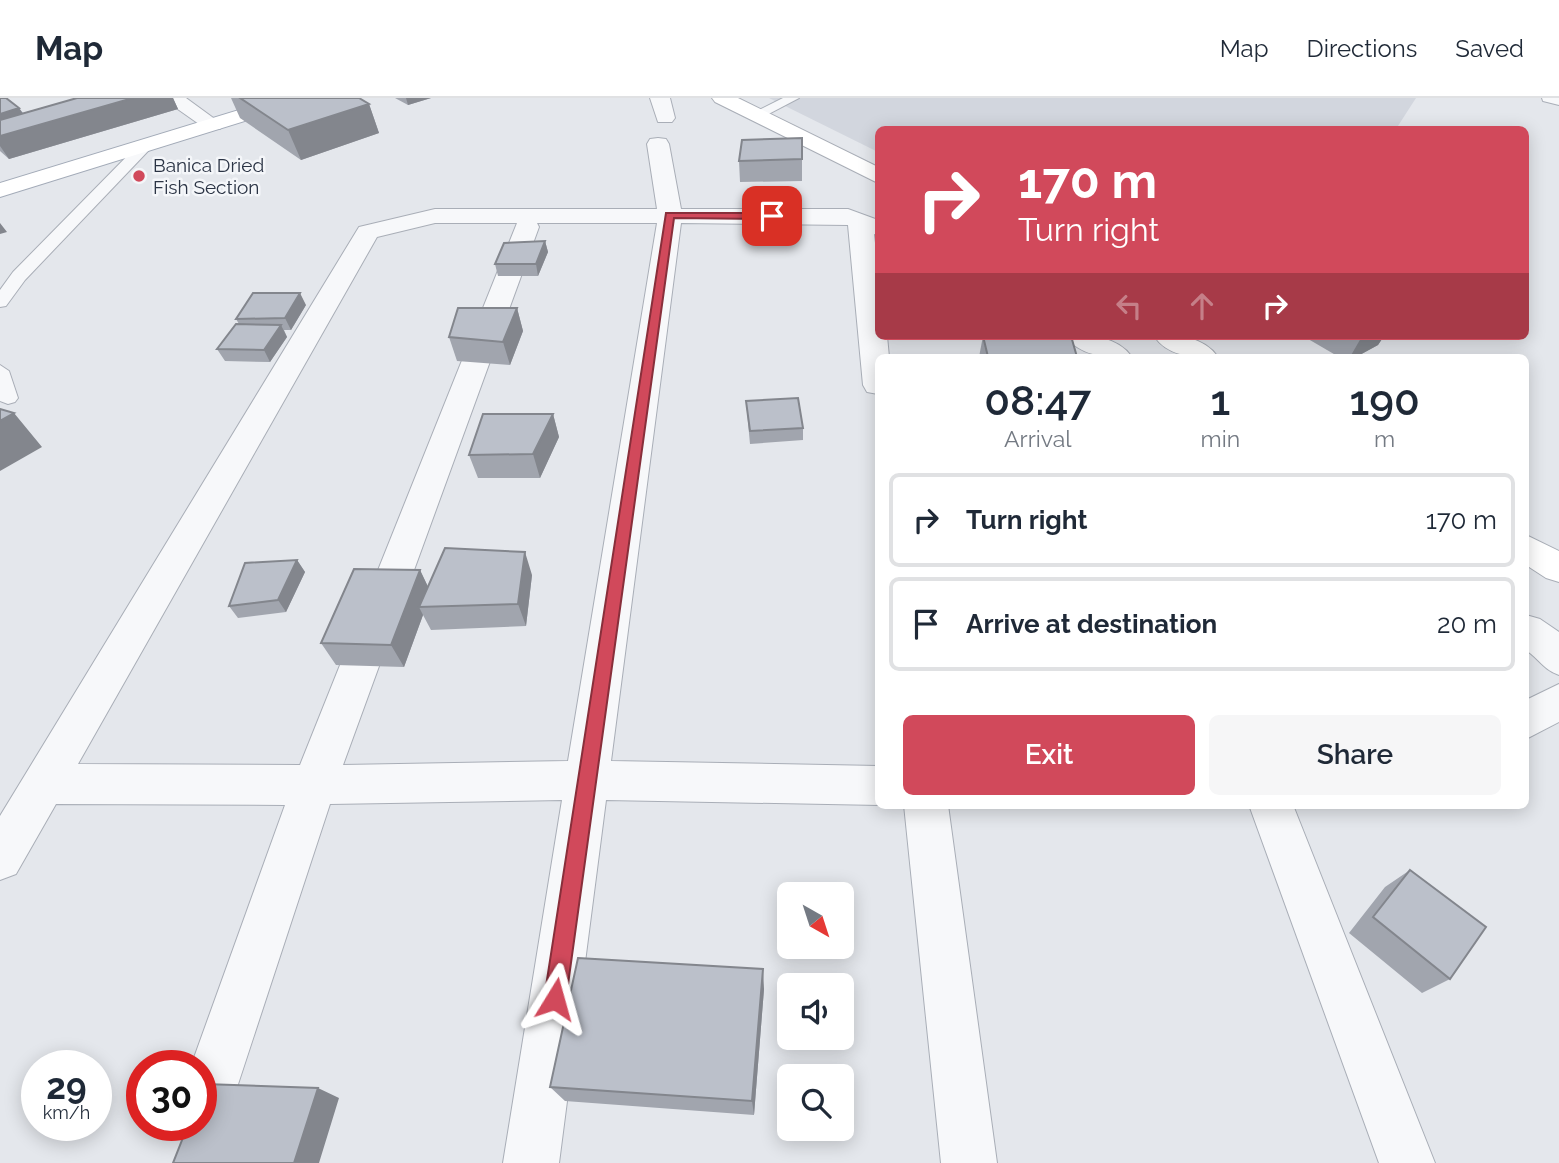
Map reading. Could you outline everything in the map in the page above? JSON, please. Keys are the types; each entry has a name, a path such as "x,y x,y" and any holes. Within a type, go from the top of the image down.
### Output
{"street":[{"path":"172,98 213,125"},
{"path":"1,188 299,98"},
{"path":"722,98 875,175"},
{"path":"531,1163 670,215 654,123"},
{"path":"0,858 368,232 435,216 848,216 869,223 875,331"},
{"path":"217,1069 314,785 532,216"},
{"path":"1087,340 1111,354"},
{"path":"1175,340 1198,354"},
{"path":"1529,550 1559,568"},
{"path":"1529,632 1550,646 1559,659"},
{"path":"1529,719 1559,701"},
{"path":"43,784 314,785 587,780 875,786"},
{"path":"926,809 969,1163"},
{"path":"1273,809 1407,1163"},
{"path":"185,1163 193,1141"}],"lane":[{"path":"754,116 793,98"},
{"path":"1548,98 1559,102"},
{"path":"0,302 19,276 145,146"},
{"path":"0,371 8,398"}],"shaded area":[{"path":"769,98 1416,98 1398,126 875,126 875,151"}],"building":[{"path":"0,98 6,98 19,108 0,114"},
{"path":"77,98 133,98 0,136 0,120"},
{"path":"240,98 359,98 369,104 288,130"},
{"path":"802,138 802,159 739,161 742,140"},
{"path":"545,241 536,264 495,264 504,243"},
{"path":"253,293 300,293 285,318 236,319"},
{"path":"458,308 517,308 503,342 449,337"},
{"path":"236,324 281,325 264,350 217,349"},
{"path":"984,340 1072,340 1076,354 987,354"},
{"path":"798,398 803,428 750,431 746,401"},
{"path":"0,409 14,413 0,421"},
{"path":"483,414 553,414 533,454 469,455"},
{"path":"445,548 525,552 518,604 419,607"},
{"path":"297,560 278,600 229,606 245,563"},
{"path":"354,569 420,570 391,645 321,643"},
{"path":"1410,870 1486,927 1450,979 1373,917"},
{"path":"578,958 763,969 752,1101 550,1087"},
{"path":"217,1084 318,1088 294,1163 173,1163 182,1141 217,1141"}],"place":[{"name":"Banica Dried Fish Section","path":"139,176"}],"route":[{"path":"555,999 670,215 772,216"}]}
